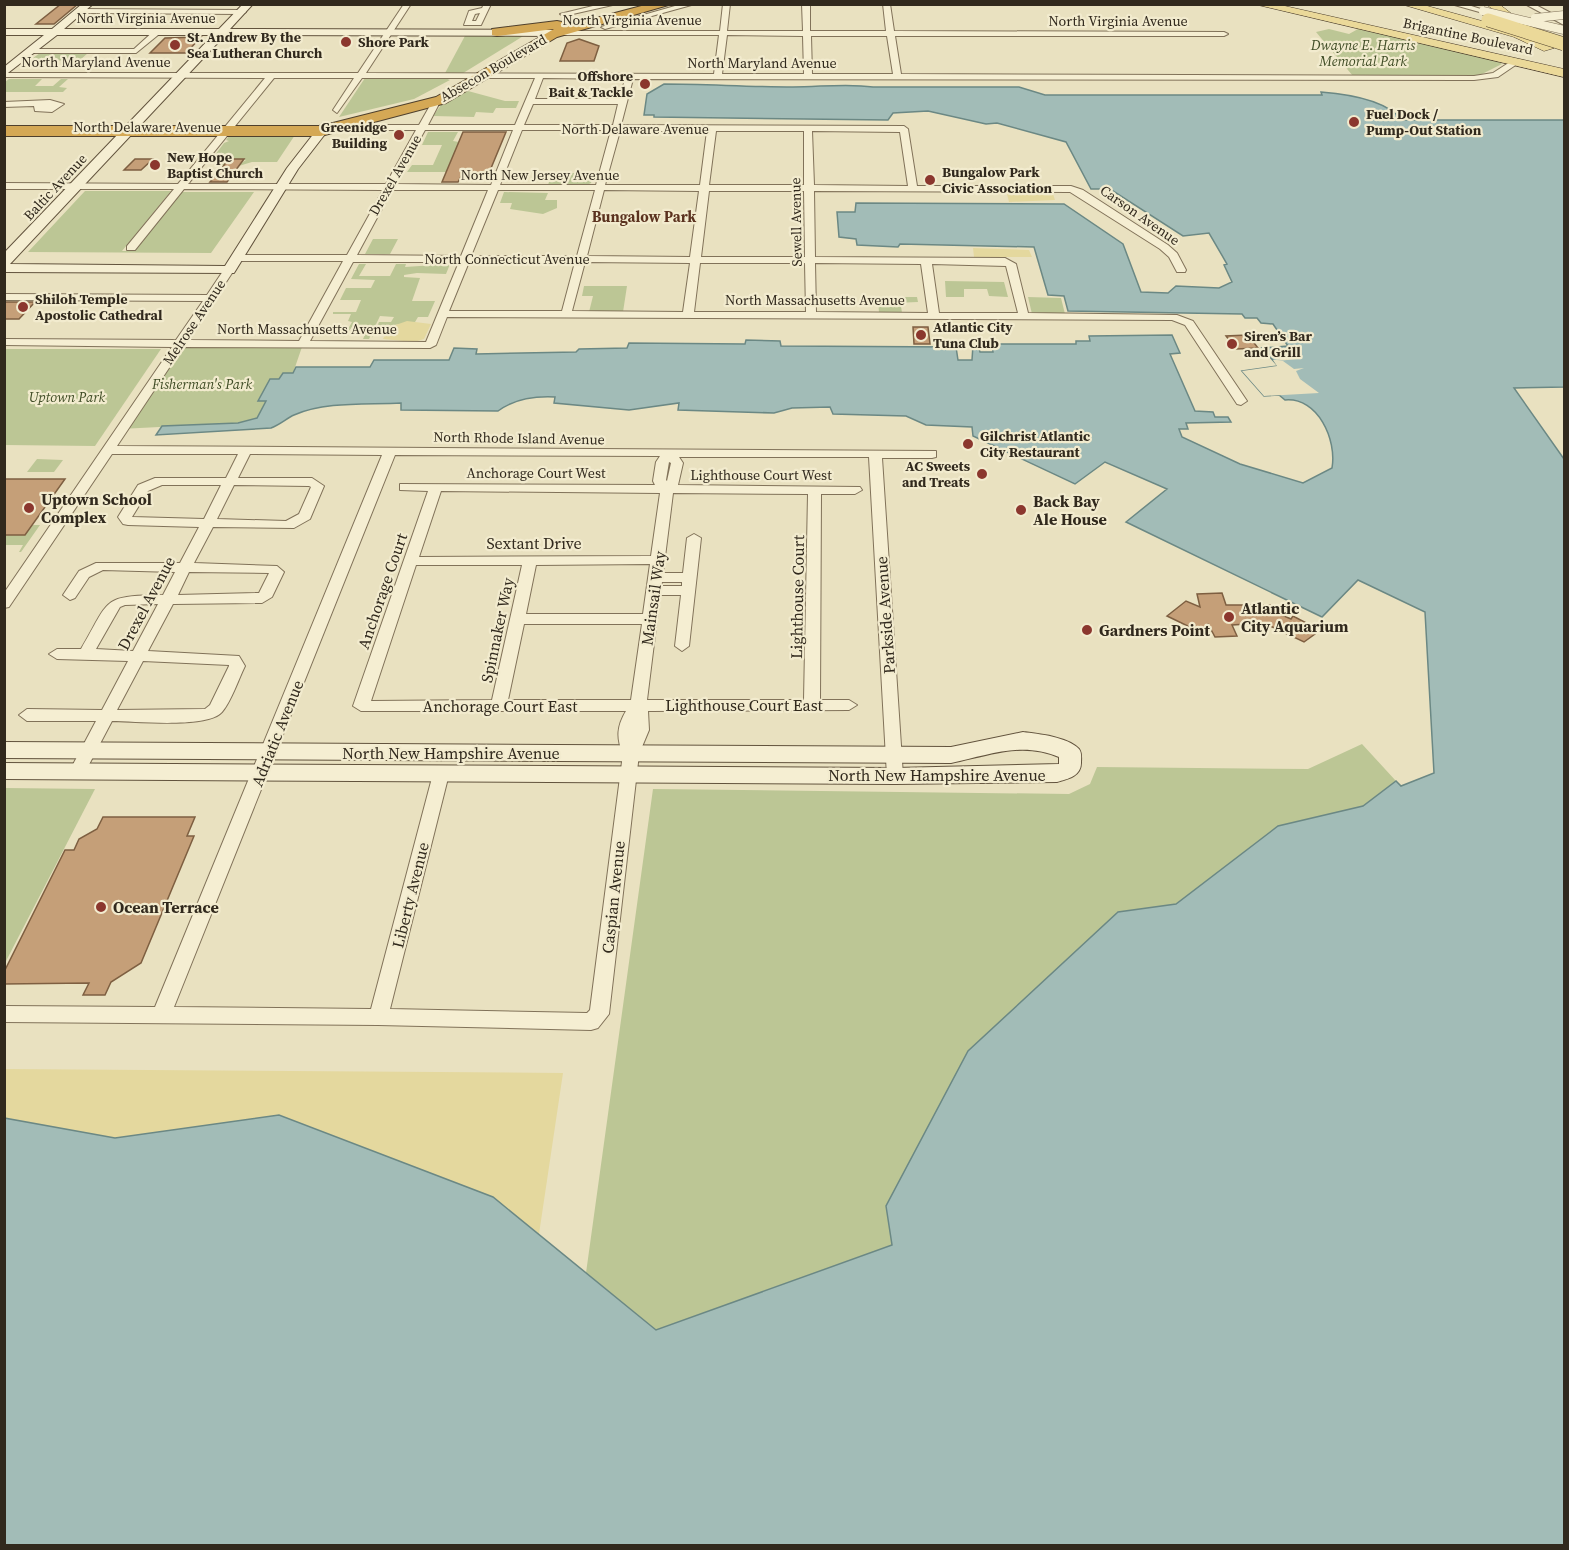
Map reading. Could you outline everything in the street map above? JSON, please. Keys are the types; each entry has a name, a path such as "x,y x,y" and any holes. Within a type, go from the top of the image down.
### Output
{"highway":[{"name":"Absecon Boulevard","path":"323,128 415,101 536,33 560,24 640,4"},
{"name":"Absecon Boulevard","path":"323,128 436,102 483,76 560,24 666,4"},
{"path":"497,32 560,24"},
{"name":"North Delaware Avenue","path":"4,129 323,128"}],"main road":[{"name":"Brigantine Boulevard","path":"1259,4 1545,65 1564,73"},
{"name":"Brigantine Boulevard","path":"1272,4 1564,73"},
{"path":"1406,4 1524,37 1560,51"},
{"path":"1428,4 1487,12 1560,51"},
{"path":"1511,6 1560,51"},
{"path":"1511,6 1564,31"},
{"path":"1545,65 1560,51"}],"street":[{"path":"337,110 408,4"},
{"path":"560,24 568,4"},
{"name":"Absecon Boulevard","path":"560,24 614,4"},
{"path":"580,33 692,4"},
{"path":"718,76 727,4"},
{"path":"806,4 808,76"},
{"path":"886,4 897,76"},
{"path":"1454,4 1564,31"},
{"path":"1528,4 1564,22"},
{"path":"4,74 85,8 245,8"},
{"name":"Baltic Avenue","path":"5,263 245,8"},
{"path":"1487,12 1532,18 1564,15"},
{"name":"North Virginia Avenue","path":"560,24 580,33 1224,34"},
{"path":"32,51 136,51 159,31"},
{"name":"North Virginia Avenue","path":"4,32 536,33"},
{"name":"North Maryland Avenue","path":"4,74 1474,78 1495,75 1519,63"},
{"path":"444,314 516,129 540,75"},
{"path":"131,248 271,76"},
{"path":"566,315 621,102 630,76"},
{"path":"529,101 621,102"},
{"name":"Drexel Avenue","path":"303,344 436,102"},
{"path":"4,105 38,106"},
{"name":"North Delaware Avenue","path":"367,127 904,129 913,189"},
{"name":"Melrose Avenue","path":"4,604 233,264 280,188 323,128"},
{"path":"688,315 712,129"},
{"name":"Sewell Avenue","path":"808,129 811,315"},
{"name":"North New Jersey Avenue","path":"4,186 1075,190"},
{"name":"Carson Avenue","path":"1075,190 1170,252 1181,270"},
{"name":"North Connecticut Avenue","path":"5,263 233,264 348,259 1009,262 1024,317"},
{"path":"926,261 934,316"},
{"path":"4,297 210,298"},
{"name":"North Massachusetts Avenue","path":"4,342 430,345 444,314 1173,317 1185,320 1241,401"},
{"name":"North Rhode Island Avenue","path":"106,450 932,454"},
{"name":"Drexel Avenue","path":"82,762 246,451"},
{"name":"Adriatic Avenue","path":"162,1014 266,763 390,451"},
{"name":"Mainsail Way","path":"629,764 638,743 643,717 638,706 667,489 674,482 677,464 670,454"},
{"name":"Parkside Avenue","path":"875,454 894,765"},
{"path":"312,482 318,486 305,516 290,525 208,523 137,523 128,521 125,517 143,488 152,483 312,482"},
{"name":"Anchorage Court West","path":"405,487 667,489"},
{"name":"Anchorage Court","path":"361,706 436,488"},
{"name":"Lighthouse Court West","path":"667,489 855,490"},
{"name":"Lighthouse Court","path":"812,704 816,555 815,490"},
{"path":"682,646 694,538"},
{"name":"Sextant Drive","path":"411,561 658,560"},
{"name":"Spinnaker Way","path":"499,706 530,562"},
{"path":"70,595 84,574 101,566 272,569 277,575 267,594 262,598 129,598 115,604 86,654"},
{"path":"4,578 21,578"},
{"path":"655,584 690,584"},
{"path":"518,619 650,619"},
{"path":"27,715 196,716 210,713 216,708 237,666 234,660 224,657 57,654"},
{"name":"Lighthouse Court East","path":"638,706 849,705"},
{"name":"Anchorage Court East","path":"361,706 638,706"},
{"name":"North New Hampshire Avenue","path":"4,771 82,762 894,765 1057,774 1070,768 1070,753 1047,741 1010,741 894,765"},
{"name":"North New Hampshire Avenue","path":"4,750 82,762"},
{"name":"North New Hampshire Avenue","path":"266,763 441,774 629,764"},
{"name":"Caspian Avenue","path":"378,1017 585,1023 596,1019 599,1014 609,940 629,764"},
{"name":"Liberty Avenue","path":"378,1017 441,774"},
{"path":"4,1014 378,1017"}],"green space":[{"name":"Dwayne E. Harris Memorial Park","path":"1329,29 1349,34 1358,29 1494,59 1502,64 1478,76 1353,76 1316,32"},
{"path":"466,34 525,35 460,75 444,75"},
{"path":"40,53 88,53 80,60 29,61"},
{"path":"365,78 445,78 450,80 414,99 339,117"},
{"path":"9,79 42,79 35,86 53,86 61,79 68,79 59,87 67,88 63,92 5,92 5,82"},
{"path":"468,91 505,101 519,101 516,108 496,108 493,113 476,112 474,117 433,116 444,101"},
{"path":"428,132 458,132 453,141 459,142 446,172 407,172 412,165 433,165 442,145 422,145"},
{"path":"295,135 277,162 252,162 232,168 246,160 229,159 228,167 216,167 222,159 212,159 224,143 229,141 226,140 229,136"},
{"path":"552,173 594,173 591,183 587,185 548,185"},
{"path":"85,191 171,191 122,251 134,251 182,192 254,192 211,253 28,252"},
{"path":"504,192 548,193 545,200 557,200 557,208 543,214 510,209 512,203 500,203"},
{"path":"373,239 398,239 390,254 365,254"},
{"path":"359,264 366,264 359,276 390,276 396,264 406,264 405,267 450,264 446,274 404,275 404,277 420,278 412,301 435,301 428,317 418,317 415,322 379,327 372,338 379,322 391,322 394,317 380,316 369,339 363,339 368,328 352,327 343,338 352,322 348,321 351,314 333,314 333,312 356,312 361,300 340,300 346,288 371,288 375,280 351,279"},
{"path":"945,281 1004,282 1008,297 989,296 987,289 964,289 964,297 946,297"},
{"path":"584,286 627,286 623,312 589,312 593,296 582,296"},
{"path":"878,297 917,297 918,302 893,303 901,306 902,313 879,313"},
{"path":"1028,297 1061,298 1065,314 1032,314"},
{"name":"Fisherman's Park","path":"180,343 303,344 293,373 279,380 270,380 258,400 266,401 257,418 238,423 120,429"},
{"name":"Uptown Park","path":"5,349 161,349 95,446 5,445"},
{"path":"37,459 63,460 54,472 27,472"},
{"path":"33,525 40,525 21,552 19,552 23,545 5,545 5,535 25,535"},
{"path":"1362,744 1396,781 1363,806 1278,826 1176,904 1117,912 892,1245 656,1330 586,1273 653,789 1069,794 1090,784 1097,767 1308,769"},
{"path":"4,788 95,789 5,963"}],"sand":[{"path":"1007,194 1053,194 1055,200 1009,202"},
{"path":"973,248 1029,250 1032,257 974,257"},
{"path":"407,321 431,324 424,339 414,342 383,339 390,327"},
{"path":"4,1069 563,1073 539,1234 493,1197 279,1115 115,1138 5,1118"}],"water":[{"path":"664,84 777,87 843,85 1019,87 1045,95 1322,95 1321,92 1354,96 1376,102 1402,120 1564,120 1564,387 1514,388 1564,459 1564,1545 5,1545 4,1118 115,1138 279,1115 493,1197 656,1330 892,1245 886,1206 968,1051 1118,912 1176,904 1278,826 1363,806 1396,781 1401,786 1434,773 1425,612 1358,580 1322,617 1126,522 1167,489 1105,462 1075,484 973,436 972,427 926,425 906,416 833,414 830,407 792,408 774,413 678,410 679,403 629,410 554,403 555,397 525,399 498,411 401,410 401,403 347,404 306,411 271,428 156,435 162,426 238,423 257,418 266,401 258,401 270,379 279,379 283,373 293,373 296,367 370,367 374,360 449,360 454,348 477,349 476,354 576,352 579,349 627,348 629,343 745,344 746,340 780,341 781,346 956,347 958,360 972,360 973,345 978,345 980,352 993,352 992,344 1076,344 1076,341 1090,341 1089,336 1172,335 1180,353 1170,354 1195,411 1213,412 1215,417 1228,417 1231,422 1186,423 1188,429 1179,429 1182,437 1240,464 1303,483 1332,468 1333,457 1328,433 1316,413 1307,405 1285,400 1279,395 1264,396 1242,371 1278,366 1262,348 1288,346 1273,324 1261,323 1257,318 1245,318 1242,314 1068,311 1064,296 1048,295 1034,247 857,245 856,239 839,237 837,212 855,212 856,203 1064,204 1123,244 1141,292 1168,293 1176,286 1219,288 1232,282 1224,265 1227,264 1209,233 1183,236 1110,189 1091,189 1066,142 997,123 986,124 928,111 893,113 888,120 644,115 647,94"}],"pier":[{"path":"1295,357 1297,359 1277,361 1283,361 1294,369 1304,368 1296,371 1300,379 1319,393 1264,396 1242,371 1277,366 1273,360"}],"building":[{"path":"61,4 78,4 54,24 36,24"},
{"name":"St. Andrew By the Sea Lutheran Church","path":"201,37 186,53 150,53 165,38"},
{"path":"579,39 599,46 594,61 560,61 567,43"},
{"path":"463,132 506,132 489,173 463,173 458,182 442,182"},
{"path":"135,159 153,159 141,170 124,170"},
{"path":"229,159 244,159 227,182 210,182"},
{"name":"Shiloh Temple Apostolic Cathedral","path":"4,302 35,302 19,319 4,319"},
{"name":"Atlantic City Tuna Club","path":"913,327 928,327 930,344 914,344"},
{"path":"1248,335 1258,348 1236,349 1226,336"},
{"name":"Uptown School Complex","path":"4,479 65,479 25,535 4,535"},
{"name":"Atlantic City Aquarium","path":"1222,593 1226,605 1270,605 1277,613 1291,619 1293,616 1314,627 1311,631 1315,634 1304,642 1264,623 1232,625 1237,636 1215,637 1208,624 1198,631 1167,616 1186,601 1200,607 1197,594"},
{"name":"Ocean Terrace","path":"103,817 195,817 187,836 194,836 141,963 111,982 105,995 83,995 89,983 4,984 4,972 65,850 74,850 79,839 97,829"}],"place":[{"name":"Shore Park","path":"346,42"},
{"name":"St. Andrew By the Sea Lutheran Church","path":"175,45"},
{"name":"Offshore Bait & Tackle","path":"645,84"},
{"name":"Fuel Dock / Pump-Out Station","path":"1354,122"},
{"name":"Greenidge Building","path":"399,135"},
{"name":"New Hope Baptist Church","path":"155,165"},
{"name":"Bungalow Park Civic Association","path":"930,180"},
{"name":"Shiloh Temple Apostolic Cathedral","path":"23,307"},
{"name":"Atlantic City Tuna Club","path":"921,335"},
{"name":"Siren’s Bar and Grill","path":"1232,344"},
{"name":"Gilchrist Atlantic City Restaurant","path":"968,444"},
{"name":"AC Sweets and Treats","path":"982,474"},
{"name":"Uptown School Complex","path":"29,508"},
{"name":"Back Bay Ale House","path":"1021,510"},
{"name":"Atlantic City Aquarium","path":"1229,617"},
{"name":"Gardners Point","path":"1087,630"},
{"name":"Ocean Terrace","path":"101,907"}],"district":[{"name":"Bungalow Park","path":"644,216"}]}
